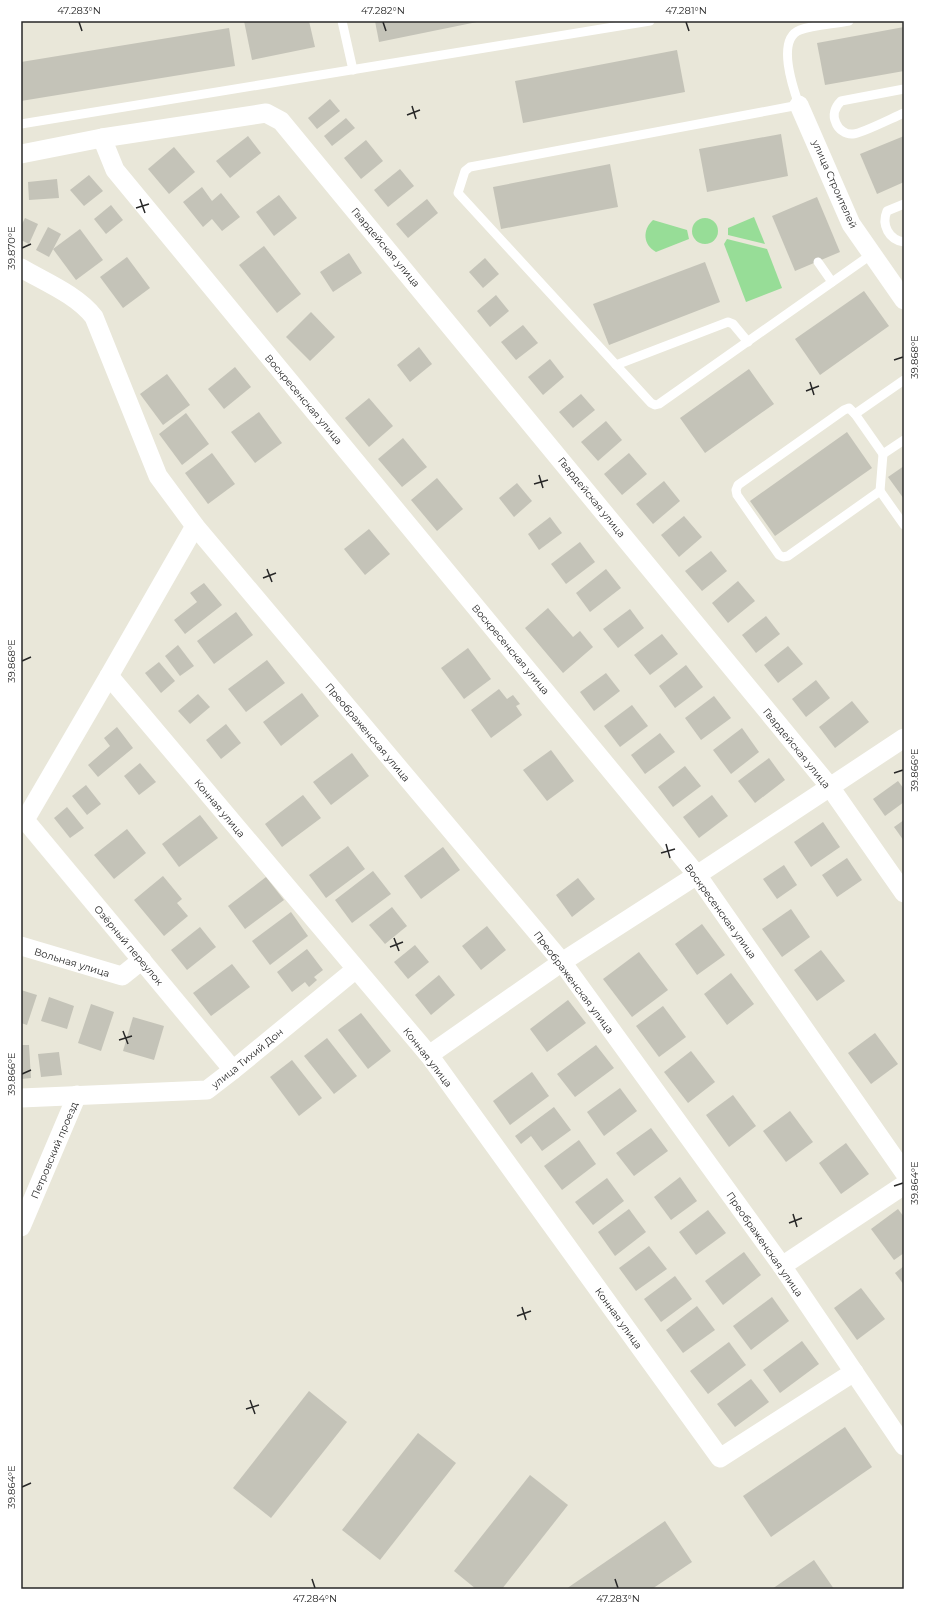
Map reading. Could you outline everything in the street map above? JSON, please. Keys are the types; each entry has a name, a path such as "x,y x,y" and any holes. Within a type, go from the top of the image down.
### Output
{"street":[{"name":"улица Строителей","path":"800,105 851,224 904,300"},
{"name":"Гвардейская улица","path":"102,138 266,113 281,121 830,787 904,893"},
{"path":"21,154 102,138"},
{"name":"Воскресенская улица","path":"102,138 115,170 697,875 904,1172"},
{"name":"Преображенская улица","path":"21,268 79,302 88,309 94,317 158,476 195,526 562,962 782,1266 904,1446"},
{"path":"109,676 195,526"},
{"name":"Озёрный переулок","path":"109,676 25,820 233,1070"},
{"name":"Конная улица","path":"109,676 429,1054 720,1458 854,1372"},
{"path":"429,1054 562,962 904,738"},
{"name":"Вольная улица","path":"21,946 122,976 142,960"},
{"name":"улица Тихий Дон","path":"21,1098 207,1090 356,969"},
{"name":"Петровский проезд","path":"21,1227 77,1095"},
{"path":"782,1266 904,1185"}],"lane":[{"path":"342,21 353,70"},
{"path":"21,124 650,21"},
{"path":"849,21 799,30 792,36 788,48 788,66 800,105 470,167 467,168 458,193 651,403 655,405 659,404 872,254"},
{"path":"904,89 840,100 834,111 834,117 835,123 843,132 854,135 904,113"},
{"path":"904,204 887,211 885,218 885,224 890,236 895,240 904,242"},
{"path":"818,262 832,282"},
{"path":"616,365 728,322 734,324 748,342"},
{"path":"856,414 904,380"},
{"path":"880,491 788,556 783,557 779,555 737,495 736,490 738,484 849,408 856,414 884,454 880,491 904,525"},
{"path":"884,454 904,440"}],"green space":[{"path":"754,217 765,244 728,235 728,228"},
{"path":"705,218 714,222 718,231 714,240 705,244 696,240 692,231 696,222"},
{"path":"653,220 687,230 689,239 656,252 648,245 646,241 647,228"},
{"path":"727,239 767,249 782,288 746,302 724,244"}],"building":[{"path":"244,21 309,21 315,47 252,60"},
{"path":"375,21 477,21 477,22 379,42"},
{"path":"904,27 904,71 825,85 817,43"},
{"path":"229,28 235,66 21,101 21,62"},
{"path":"677,50 685,92 523,123 515,81"},
{"path":"330,99 340,111 317,129 308,118"},
{"path":"346,118 355,128 332,146 324,136"},
{"path":"781,134 788,176 707,192 699,149"},
{"path":"248,136 261,153 230,178 216,161"},
{"path":"904,136 904,182 877,194 860,154"},
{"path":"366,140 383,161 361,179 344,158"},
{"path":"174,147 195,172 169,194 148,169"},
{"path":"610,164 618,207 501,229 493,187"},
{"path":"400,169 414,186 388,207 374,190"},
{"path":"89,175 103,191 84,206 70,190"},
{"path":"57,179 59,198 29,200 28,182"},
{"path":"202,187 212,201 221,193 240,217 222,231 212,219 203,227 183,202"},
{"path":"279,195 297,218 274,236 256,212"},
{"path":"817,197 840,252 795,271 772,216"},
{"path":"427,199 438,213 408,238 396,224"},
{"path":"111,205 123,220 106,234 94,219"},
{"path":"25,218 38,224 29,244 21,240 21,226"},
{"path":"48,227 61,234 49,257 36,250"},
{"path":"80,229 103,260 76,280 53,249"},
{"path":"264,246 301,294 277,313 239,265"},
{"path":"349,253 362,273 333,292 320,272"},
{"path":"127,257 150,288 123,308 100,277"},
{"path":"485,258 499,274 483,288 469,272"},
{"path":"705,262 720,302 609,345 593,304"},
{"path":"864,291 889,326 820,375 795,339"},
{"path":"496,295 509,311 490,327 477,311"},
{"path":"311,312 335,337 310,361 286,337"},
{"path":"523,325 538,343 516,360 501,342"},
{"path":"419,347 432,364 410,382 397,365"},
{"path":"550,359 564,377 543,395 528,377"},
{"path":"235,367 251,387 224,409 208,389"},
{"path":"749,369 774,404 705,453 680,418"},
{"path":"167,374 190,405 163,425 140,394"},
{"path":"581,394 595,410 573,428 559,412"},
{"path":"369,398 393,426 369,447 345,418"},
{"path":"259,412 282,443 255,463 231,432"},
{"path":"186,413 209,444 182,465 159,434"},
{"path":"606,421 622,440 598,461 581,442"},
{"path":"847,432 872,468 775,536 750,501"},
{"path":"403,438 427,467 402,487 378,459"},
{"path":"212,453 235,484 208,504 185,473"},
{"path":"629,453 647,474 622,495 604,474"},
{"path":"904,466 904,499 888,477"},
{"path":"437,478 463,509 437,531 411,500"},
{"path":"664,481 680,501 653,524 636,504"},
{"path":"517,483 532,501 514,517 499,498"},
{"path":"684,516 702,537 679,557 661,535"},
{"path":"550,517 562,533 539,550 528,534"},
{"path":"369,529 390,554 365,575 344,549"},
{"path":"580,542 595,562 566,584 551,564"},
{"path":"711,551 727,571 702,591 685,571"},
{"path":"606,569 621,588 590,612 576,593"},
{"path":"738,581 755,601 728,623 712,603"},
{"path":"204,583 222,605 185,634 174,620 197,602 190,593"},
{"path":"548,608 573,637 580,631 593,647 563,673 525,628"},
{"path":"630,609 644,628 618,648 603,629"},
{"path":"236,612 253,635 214,664 197,641"},
{"path":"766,616 780,634 756,653 742,635"},
{"path":"662,634 678,654 650,675 634,655"},
{"path":"178,645 194,666 180,676 165,656"},
{"path":"788,646 803,664 778,683 764,665"},
{"path":"468,648 491,679 464,699 441,668"},
{"path":"267,660 285,683 246,712 228,689"},
{"path":"159,662 175,681 161,693 145,673"},
{"path":"686,665 703,687 675,708 659,686"},
{"path":"606,673 620,691 594,711 580,692"},
{"path":"816,680 830,698 806,717 792,699"},
{"path":"499,689 507,699 513,695 520,704 516,706 522,715 491,738 471,710"},
{"path":"302,693 319,716 281,746 263,722"},
{"path":"198,694 210,707 190,724 178,711"},
{"path":"714,696 731,718 701,740 685,718"},
{"path":"852,701 869,722 835,748 819,727"},
{"path":"632,705 648,726 620,747 604,726"},
{"path":"226,724 241,743 221,759 206,740"},
{"path":"117,727 133,748 98,777 88,765 110,746 104,738"},
{"path":"742,728 759,752 731,774 713,750"},
{"path":"660,733 675,752 645,774 631,755"},
{"path":"551,750 574,781 547,801 523,770"},
{"path":"352,753 369,776 331,805 313,782"},
{"path":"769,758 785,780 755,803 738,781"},
{"path":"140,763 156,782 139,795 124,776"},
{"path":"685,766 701,786 673,807 658,787"},
{"path":"898,781 904,789 904,802 885,816 873,799"},
{"path":"86,785 101,804 87,815 72,796"},
{"path":"303,795 321,818 282,847 265,824"},
{"path":"712,795 728,816 699,838 683,817"},
{"path":"67,807 84,828 70,838 54,818"},
{"path":"200,815 218,838 179,867 162,844"},
{"path":"904,820 904,841 894,827"},
{"path":"823,822 840,847 811,867 794,842"},
{"path":"127,829 146,853 114,879 94,855"},
{"path":"348,846 365,869 326,898 309,875"},
{"path":"443,847 460,870 421,899 404,876"},
{"path":"847,858 862,880 837,897 822,875"},
{"path":"784,865 797,885 777,899 763,879"},
{"path":"373,871 391,894 352,923 335,900"},
{"path":"163,876 182,899 177,903 188,916 164,936 134,900"},
{"path":"266,877 284,900 245,929 228,906"},
{"path":"578,878 595,899 572,917 556,895"},
{"path":"392,907 407,926 385,944 369,925"},
{"path":"791,909 810,937 782,957 762,929"},
{"path":"291,912 308,936 270,965 252,941"},
{"path":"702,924 725,955 697,975 675,944"},
{"path":"487,926 506,950 481,970 462,946"},
{"path":"200,927 216,947 187,970 171,950"},
{"path":"415,945 429,962 408,979 394,962"},
{"path":"307,949 323,970 314,977 317,980 309,987 305,982 292,992 277,972"},
{"path":"821,950 845,981 817,1001 794,970"},
{"path":"639,952 668,990 632,1017 603,979"},
{"path":"232,964 250,987 211,1016 193,993"},
{"path":"731,973 754,1004 727,1025 704,994"},
{"path":"439,975 455,995 431,1015 415,995"},
{"path":"21,990 37,995 27,1025 21,1023"},
{"path":"49,997 74,1006 67,1029 41,1021"},
{"path":"568,1000 586,1023 547,1052 530,1029"},
{"path":"91,1004 114,1012 101,1051 78,1043"},
{"path":"663,1006 686,1037 659,1057 636,1026"},
{"path":"361,1013 391,1051 368,1069 338,1030"},
{"path":"133,1017 164,1026 154,1060 123,1051"},
{"path":"875,1033 898,1064 871,1084 848,1053"},
{"path":"327,1038 357,1076 334,1094 304,1056"},
{"path":"21,1045 29,1045 31,1078 21,1079"},
{"path":"596,1045 614,1068 575,1097 557,1074"},
{"path":"691,1051 715,1082 688,1103 664,1072"},
{"path":"59,1052 62,1075 41,1077 38,1054"},
{"path":"292,1060 322,1098 299,1116 270,1077"},
{"path":"532,1072 549,1096 510,1125 493,1101"},
{"path":"620,1088 637,1111 604,1136 587,1112"},
{"path":"733,1095 756,1126 729,1147 706,1115"},
{"path":"554,1107 571,1130 542,1151 531,1136 521,1144 515,1136"},
{"path":"790,1111 813,1142 786,1162 763,1131"},
{"path":"651,1128 668,1151 634,1176 616,1153"},
{"path":"579,1140 596,1164 562,1190 544,1166"},
{"path":"846,1143 869,1174 841,1194 819,1163"},
{"path":"680,1177 697,1201 671,1220 654,1197"},
{"path":"607,1178 624,1201 593,1225 575,1202"},
{"path":"629,1209 646,1232 615,1256 598,1232"},
{"path":"898,1209 904,1217 904,1253 894,1260 871,1229"},
{"path":"708,1210 726,1233 696,1255 679,1232"},
{"path":"649,1246 667,1269 636,1291 619,1268"},
{"path":"744,1252 761,1275 723,1305 705,1281"},
{"path":"904,1266 904,1285 895,1273"},
{"path":"675,1276 692,1299 661,1322 644,1299"},
{"path":"861,1288 885,1319 857,1340 834,1308"},
{"path":"772,1297 789,1321 751,1350 733,1326"},
{"path":"697,1306 715,1330 683,1353 666,1330"},
{"path":"802,1341 819,1364 780,1393 763,1370"},
{"path":"729,1342 746,1365 708,1394 690,1371"},
{"path":"751,1379 769,1402 735,1427 717,1404"},
{"path":"309,1391 347,1422 271,1518 233,1488"},
{"path":"845,1427 872,1467 771,1537 743,1496"},
{"path":"418,1433 456,1463 380,1560 342,1530"},
{"path":"530,1475 568,1505 502,1589 476,1589 454,1571"},
{"path":"665,1521 692,1562 652,1589 566,1589"},
{"path":"814,1560 834,1589 772,1589"}]}
